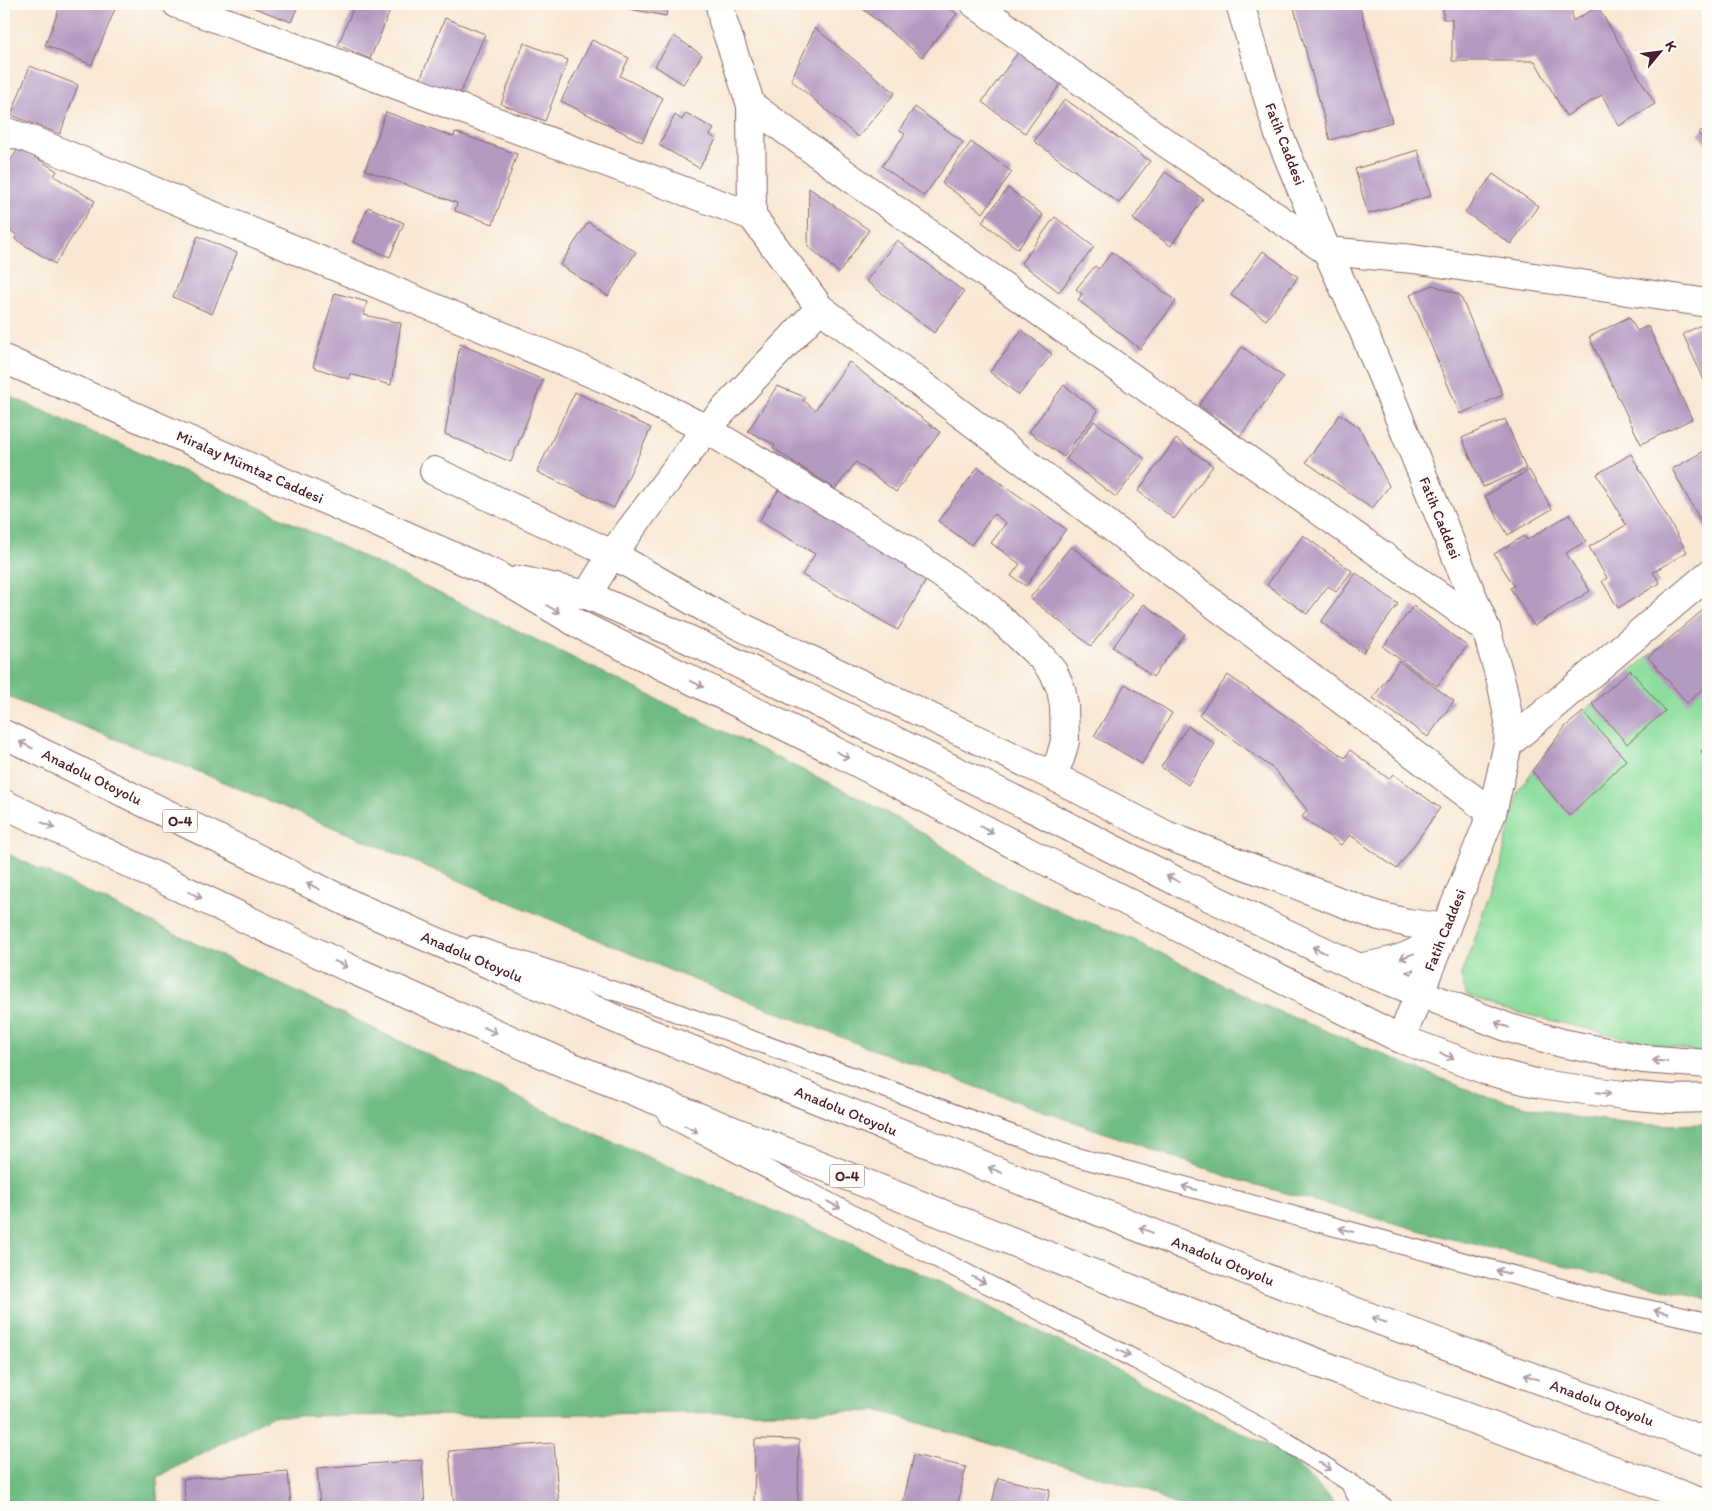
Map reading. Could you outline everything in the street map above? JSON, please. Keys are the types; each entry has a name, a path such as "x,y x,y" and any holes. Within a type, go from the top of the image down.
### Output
{"main road":[{"path":"177,4 752,216 820,308 1492,813"},
{"path":"720,4 723,21 751,105 752,216"},
{"path":"975,4 1163,141 1327,251 1413,259 1708,302"},
{"name":"Fatih Caddesi","path":"1240,4 1279,135 1327,251 1363,330 1486,629 1502,685 1509,721 1508,744 1492,813 1401,1039"},
{"path":"751,105 850,178 1486,629"},
{"path":"4,130 606,379 706,429 904,548 986,606 1043,659 1054,673 1064,706 1065,741 1060,759 1051,775"},
{"path":"587,595 612,554 706,429 820,308"},
{"name":"Miralay Mümtaz Caddesi","path":"4,359 496,575"},
{"path":"434,470 612,554 718,616 1051,775 1166,835 1375,915 1408,923 1446,928"},
{"path":"496,575 587,595 688,639 1176,881 1357,968 1509,1028 1562,1043 1643,1059 1708,1064"},
{"path":"496,575 591,630 837,752 1041,858 1401,1039 1488,1071 1540,1084 1623,1095 1672,1099 1708,1098"},
{"path":"1508,744 1708,575"},
{"name":"Anadolu Otoyolu","path":"4,734 357,907 632,1026 1286,1286 1708,1442"},
{"name":"O-4","path":"4,804 351,969 570,1066 1341,1372 1708,1505"},
{"path":"1357,968 1395,960 1419,952 1446,928"}],"lane":[{"path":"357,907 639,999 1066,1154 1604,1300 1708,1322"},
{"path":"570,1066 903,1241 1138,1360 1284,1440 1384,1507"},
{"path":"1349,1482 1363,1507"}],"green space":[{"path":"4,394 200,479 514,629 864,800 928,836 987,877 1064,913 1135,940 1261,1004 1481,1095 1574,1117 1654,1125 1708,1124 1708,1299 1444,1237 1235,1179 1035,1108 869,1048 674,972 371,843 4,694"},
{"path":"1703,610 1708,616 1708,1052 1696,1052 1626,1038 1491,1006 1465,995 1461,974 1500,867 1518,791 1565,727"},
{"path":"4,852 592,1133 938,1281 1285,1454 1339,1507 1180,1507 1138,1488 880,1411 271,1416 158,1477 157,1507 4,1507"}],"building":[{"path":"61,4 117,4 92,65 45,45"},
{"path":"245,4 299,4 291,22"},
{"path":"355,4 374,4 390,11 370,59 338,45"},
{"path":"604,4 668,4 666,16"},
{"path":"857,4 945,4 957,14 922,57"},
{"path":"1293,4 1359,4 1392,122 1330,140"},
{"path":"1443,4 1572,4 1572,21 1598,7 1655,104 1619,126 1602,95 1566,116 1535,61 1452,61 1452,19 1443,19"},
{"path":"445,18 485,34 459,96 420,80"},
{"path":"815,28 895,93 858,137 791,80"},
{"path":"674,36 702,55 683,84 655,66"},
{"path":"592,40 629,58 620,76 663,98 642,142 561,101"},
{"path":"524,43 568,60 545,121 501,104"},
{"path":"1019,51 1062,82 1025,133 982,102"},
{"path":"30,66 78,85 60,134 11,115"},
{"path":"1065,99 1150,161 1119,203 1034,141"},
{"path":"915,107 963,142 924,196 882,166 905,134 899,130"},
{"path":"386,112 454,137 455,132 517,154 493,224 455,211 457,203 365,170"},
{"path":"686,113 714,129 710,135 716,139 699,168 659,145 675,115 682,120"},
{"path":"1708,126 1708,146 1698,133"},
{"path":"971,142 1012,172 983,213 942,183"},
{"path":"19,147 57,171 54,176 95,201 55,264 15,239 17,235 4,227 4,172"},
{"path":"1418,150 1431,196 1368,214 1355,169"},
{"path":"1165,172 1203,199 1171,246 1133,219"},
{"path":"1493,174 1538,206 1511,244 1465,212"},
{"path":"809,188 869,230 839,273 808,246"},
{"path":"1008,188 1043,215 1018,249 982,222"},
{"path":"368,207 404,223 390,257 353,242"},
{"path":"1055,217 1094,247 1059,292 1021,263"},
{"path":"588,222 636,252 608,296 560,265"},
{"path":"198,236 237,253 212,314 173,297"},
{"path":"897,240 964,292 934,333 866,281"},
{"path":"1263,251 1298,277 1266,320 1231,295"},
{"path":"1112,252 1176,301 1140,349 1078,300 1082,294 1076,289 1095,266 1099,269"},
{"path":"1433,285 1460,295 1503,395 1460,414 1410,295"},
{"path":"335,293 367,302 364,315 401,323 391,385 350,374 349,379 313,367"},
{"path":"1629,317 1637,331 1648,326 1692,419 1641,444 1589,337"},
{"path":"1699,326 1708,327 1708,389 1683,334"},
{"path":"1022,330 1052,354 1019,395 990,372"},
{"path":"460,344 543,380 511,462 445,434"},
{"path":"1242,347 1284,377 1240,436 1199,405"},
{"path":"849,362 940,432 896,492 856,462 835,489 773,448 775,445 748,431 777,386 805,397 803,400 815,410"},
{"path":"1064,385 1098,411 1064,457 1029,432"},
{"path":"575,392 651,428 614,508 537,472"},
{"path":"1340,414 1359,427 1389,486 1372,509 1306,462"},
{"path":"1505,419 1526,469 1483,487 1462,438"},
{"path":"1094,421 1145,459 1116,497 1066,459"},
{"path":"1176,439 1213,466 1174,519 1138,491"},
{"path":"1708,449 1708,527 1705,529 1672,469"},
{"path":"1631,454 1687,552 1653,572 1660,583 1618,608 1602,581 1607,578 1589,547 1626,525 1597,474"},
{"path":"978,467 1066,529 1026,586 1011,576 1020,564 991,543 1006,523 994,514 971,545 938,521"},
{"path":"1529,470 1552,509 1508,535 1485,496"},
{"path":"781,486 929,575 898,630 802,575 815,554 759,521"},
{"path":"1570,514 1586,541 1566,553 1590,591 1534,626 1510,588 1514,586 1494,554 1524,536 1527,540"},
{"path":"1303,535 1352,571 1336,592 1328,586 1307,614 1267,585"},
{"path":"1071,546 1132,594 1091,646 1030,598"},
{"path":"1356,573 1398,604 1363,653 1321,622"},
{"path":"1144,604 1185,634 1153,677 1113,647"},
{"path":"1413,606 1467,646 1437,686 1383,647"},
{"path":"1703,610 1708,616 1708,684 1687,703 1648,657"},
{"path":"1399,661 1454,701 1428,737 1373,698"},
{"path":"1630,670 1665,711 1627,744 1592,704"},
{"path":"1228,675 1345,758 1350,750 1389,779 1393,774 1440,808 1397,869 1350,835 1341,845 1302,817 1307,810 1275,770 1199,715"},
{"path":"1125,684 1172,713 1142,764 1094,736"},
{"path":"1583,712 1626,760 1569,816 1532,771 1565,727"},
{"path":"1188,726 1215,744 1188,785 1161,767"},
{"path":"1708,746 1708,762 1701,751"},
{"path":"755,1439 799,1440 798,1507 754,1507"},
{"path":"554,1443 559,1507 454,1507 449,1451"},
{"path":"914,1455 966,1467 957,1507 902,1507"},
{"path":"422,1460 425,1507 320,1507 317,1468"},
{"path":"288,1471 291,1507 186,1507 183,1479"},
{"path":"998,1478 1050,1490 1046,1507 991,1507"}]}
